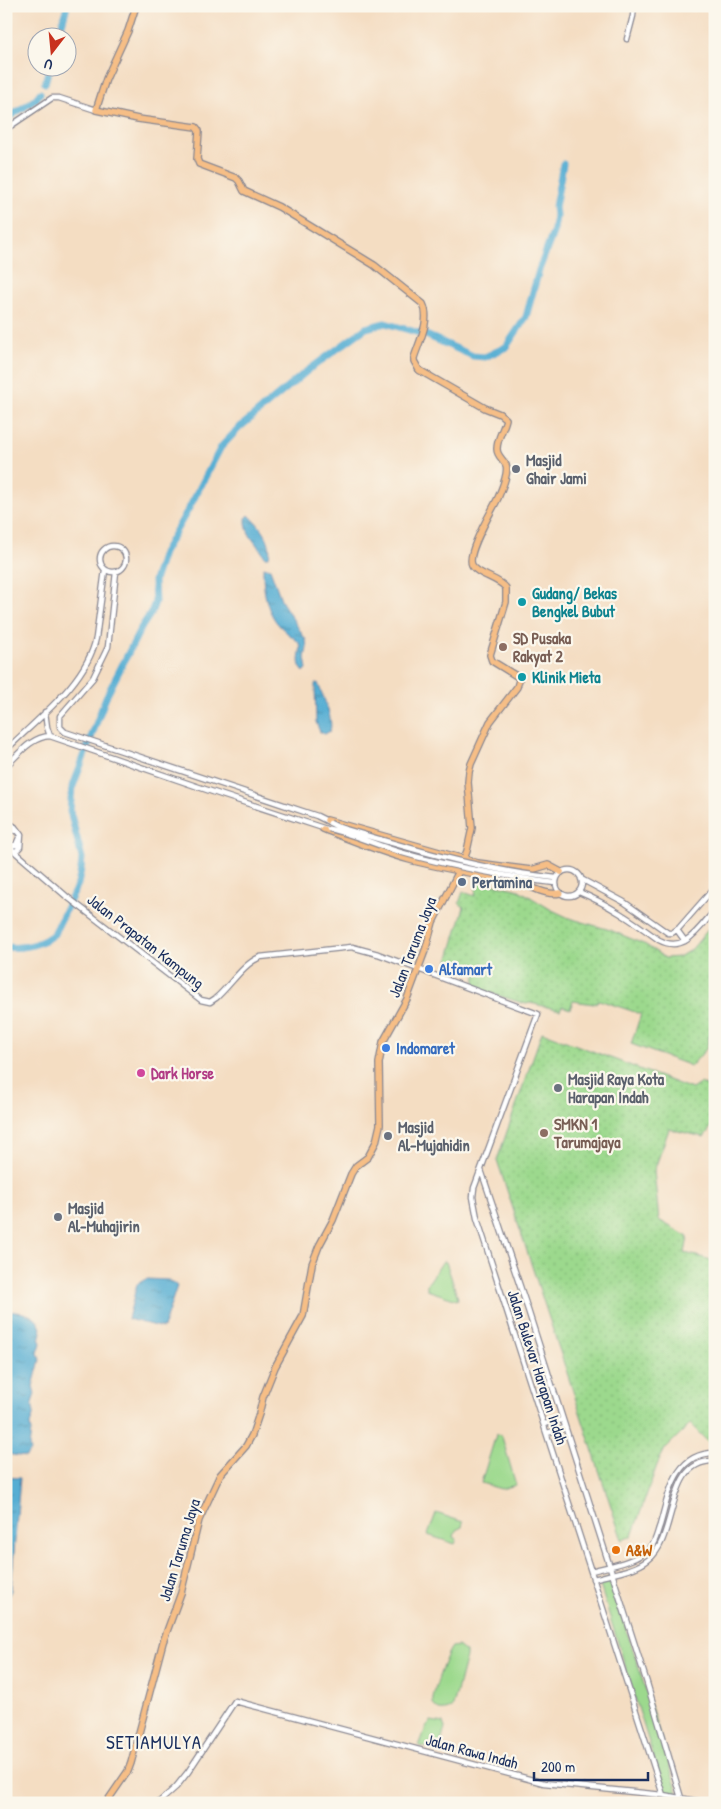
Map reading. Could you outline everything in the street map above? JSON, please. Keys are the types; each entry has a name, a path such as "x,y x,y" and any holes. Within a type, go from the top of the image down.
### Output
{"main road":[{"path":"96,110 106,79 128,32 136,6"},
{"name":"Jalan Taruma Jaya","path":"96,110 149,121 194,126 199,132 197,159 199,164 234,177 239,181 244,191 279,207 367,260 423,304 426,316 414,358 414,362 419,370 485,408 500,414 506,420 500,434 497,449 498,455 506,464 506,475 499,496 473,549 471,560 476,569 502,583 506,588 506,602 490,655 492,661 518,677 519,682 490,722 468,772 472,828 465,858 433,922 419,969 404,1006 387,1032 381,1050 380,1125 376,1142 368,1157 356,1166 351,1174 333,1220 319,1246 312,1264 304,1316 273,1373 252,1435 233,1462 220,1475 199,1520 181,1593 163,1643 131,1763 128,1771 106,1803"},
{"path":"328,821 478,862 531,870 548,866 561,872"},
{"path":"326,829 389,854 459,871 516,882 550,894 560,893"}],"street":[{"path":"627,39 634,6"},
{"path":"6,130 52,98 59,98 96,110"},
{"path":"114,546 124,551 127,560 126,566 116,572 105,570 101,565 100,554 105,549 114,546"},
{"path":"6,750 76,680 87,662 94,648 96,638 105,570"},
{"path":"116,572 108,646 93,678 60,716 60,727 65,732 328,821 338,827 439,857 540,878"},
{"path":"87,662 98,669"},
{"path":"45,712 46,727 50,736"},
{"path":"6,766 33,741 41,736 50,736 225,796 404,853 478,870 556,880"},
{"path":"219,794 222,785"},
{"path":"225,796 228,787"},
{"path":"6,821 15,827 21,835 20,847 15,852"},
{"path":"6,826 14,830 20,839 14,846 7,845"},
{"name":"Jalan Prapatan Kampung","path":"7,845 66,896 161,970 201,1000 207,1002 216,998 246,966 260,957 352,947 373,952 419,969"},
{"path":"581,879 579,892 573,896 560,893 556,880 561,872 573,871 581,879 624,902 668,933 677,930 715,887"},
{"path":"579,892 606,904 666,944 675,945 686,941 715,910"},
{"path":"677,930 686,941"},
{"name":"Jalan Bulevar Harapan Indah","path":"419,969 538,1014 473,1192 476,1218 663,1795"},
{"name":"Jalan Bulevar Harapan Indah","path":"481,1170 648,1683 680,1798"},
{"path":"544,1424 562,1420"},
{"path":"546,1433 565,1428"},
{"path":"591,1571 637,1557 652,1545 656,1538 674,1479 681,1467 690,1458 702,1454 715,1453"},
{"path":"593,1580 640,1565 649,1560 662,1541 684,1476 696,1464 715,1461"},
{"name":"Jalan Rawa Indah","path":"158,1803 176,1787 188,1772 234,1701 544,1783 663,1795 707,1803"}],"green space":[{"path":"477,880 519,890 569,918 610,930 646,945 665,958 679,957 692,949 715,921 715,1016 706,1049 691,1066 631,1044 641,1014 599,1000 594,1004 573,1001 570,1009 562,1006 560,1010 530,1003 526,1004 474,988 477,970 448,961 464,907 459,903 463,892 475,896"},
{"path":"542,1032 692,1089 701,1083 715,1091 715,1122 704,1137 669,1129 654,1171 659,1220 688,1237 685,1253 715,1261 715,1449 690,1424 665,1449 657,1465 632,1536 622,1540 497,1160"},
{"path":"443,1261 446,1262 458,1298 457,1300 427,1290 427,1285"},
{"path":"498,1434 502,1437 516,1485 501,1489 481,1483 496,1435"},
{"path":"436,1513 463,1522 462,1527 456,1530 454,1537 457,1539 455,1544 428,1535"},
{"path":"609,1578 678,1793 676,1795 665,1794 599,1582"},
{"path":"458,1646 466,1652 466,1657 453,1707 439,1710 433,1703 437,1684 443,1665 452,1647"},
{"path":"431,1721 443,1723 445,1728 439,1750 419,1746 427,1725"}],"water":[{"path":"249,515 267,539 270,551 269,557 265,557 247,530 246,518"},
{"path":"264,567 270,569 282,602 306,640 305,658 307,669 304,672 299,663 301,646 278,624 269,610 264,585"},
{"path":"318,683 327,707 331,726 330,731 325,734 320,732 316,722 315,684"},
{"path":"146,1279 169,1280 177,1286 163,1328 128,1319 137,1284"},
{"path":"6,1311 24,1313 34,1317 42,1333 39,1338 41,1343 38,1353 40,1360 33,1386 35,1394 32,1403 34,1413 30,1425 30,1451 26,1457 6,1454"},
{"path":"6,1477 20,1478 11,1590 6,1601"}],"waterway":[{"path":"61,28 67,6"},
{"path":"45,83 46,78"},
{"path":"6,119 36,99 40,93"},
{"path":"6,947 31,945 43,941 54,934 78,884 82,858 70,811 72,789 106,697 141,628 151,613 155,602 154,581 163,553 221,447 239,428 307,371 366,328 385,323 426,335 473,356 485,357 506,347 526,317 539,270 554,230 555,207 563,164"}],"place":[{"name":"Masjid Ghair Jami","path":"516,469"},
{"name":"Gudang/ Bekas Bengkel Bubut","path":"522,602"},
{"name":"SD Pusaka Rakyat 2","path":"503,647"},
{"name":"Klinik Mieta","path":"522,677"},
{"name":"Pertamina","path":"462,882"},
{"name":"Alfamart","path":"429,969"},
{"name":"Indomaret","path":"386,1048"},
{"name":"Dark Horse","path":"141,1073"},
{"name":"Masjid Raya Kota Harapan Indah","path":"558,1088"},
{"name":"SMKN 1 Tarumajaya","path":"544,1133"},
{"name":"Masjid Al-Mujahidin","path":"388,1136"},
{"name":"Masjid Al-Muhajirin","path":"58,1217"},
{"name":"A&W","path":"616,1550"}],"district":[{"name":"SETIAMULYA","path":"154,1742"}]}
